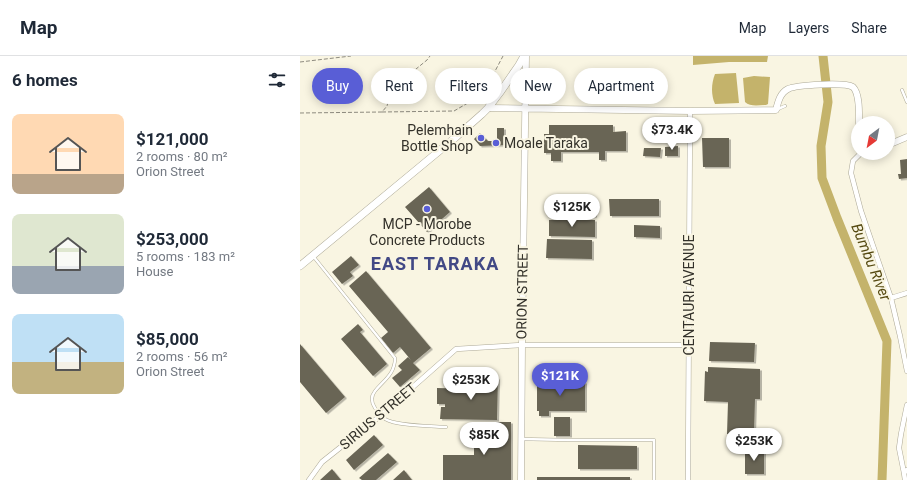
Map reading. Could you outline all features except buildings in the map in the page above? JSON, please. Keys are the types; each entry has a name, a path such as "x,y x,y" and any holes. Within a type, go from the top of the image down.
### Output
{"main road":[{"path":"300,266 472,123 488,108 525,56"}],"street":[{"name":"ORION STREET","path":"521,480 525,56"},
{"path":"488,108 690,111 776,110 780,96 788,89 802,86 842,84 852,87 858,94 859,116"},
{"name":"CENTAURI AVENUE","path":"688,480 690,111"},
{"path":"895,142 907,137"},
{"path":"854,160 851,173 861,211 891,298 907,371"},
{"path":"891,298 907,293"},
{"name":"SIRIUS STREET","path":"309,480 322,462 380,416 456,348 689,345"},
{"path":"905,480 906,472 900,448 900,434 907,405"}],"lane":[{"path":"902,90 907,102"},
{"path":"776,110 785,106"},
{"path":"312,256 395,358 395,365 392,372 372,396 372,404 380,416 386,420 397,423 446,427"},
{"path":"521,439 654,440 654,480"}],"path":[{"path":"300,62 350,56"},
{"path":"382,112 387,106 391,91 430,56"},
{"path":"300,114 454,111 473,100 486,87 503,56"}],"shaded area":[{"path":"693,56 768,56 767,62 729,62 693,65"},
{"path":"736,73 739,103 715,104 712,89 715,74"},
{"path":"754,76 770,77 768,104 766,105 752,105 745,102 743,78"}],"waterway":[{"name":"Bumbu River","path":"823,56 828,102 821,146 822,178 887,341 882,480"}],"place":[{"name":"Pelemhain Bottle Shop","path":"481,138"},
{"name":"Moale Taraka","path":"496,143"},
{"name":"MCP - Morobe Concrete Products","path":"427,209"}],"district":[{"name":"EAST TARAKA","path":"435,263"}]}
